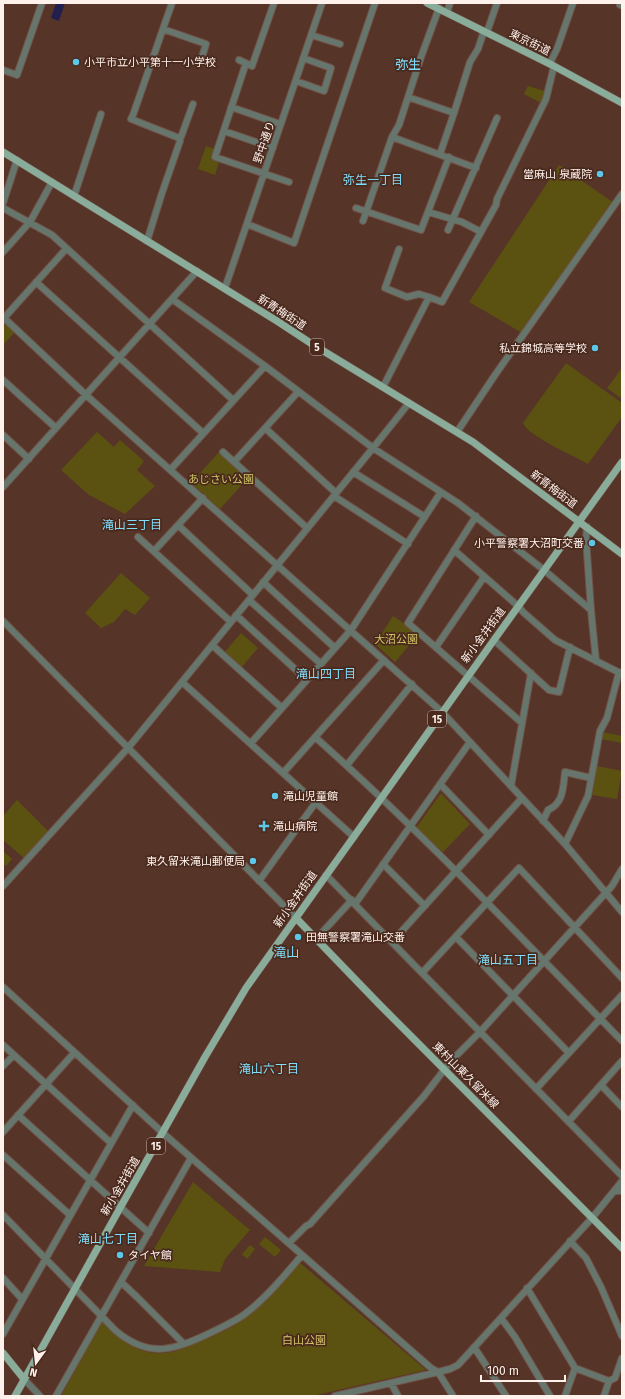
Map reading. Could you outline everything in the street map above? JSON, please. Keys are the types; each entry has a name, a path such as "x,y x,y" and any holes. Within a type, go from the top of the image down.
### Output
{"main road":[{"name":"東京街道","path":"427,3 552,65 622,103"},
{"name":"新青梅街道","path":"3,152 225,288 312,344 457,432 490,454 622,554"},
{"name":"新小金井街道","path":"15,1396 205,1057 246,988 622,462"},
{"name":"東村山東久留米線","path":"296,918 622,1248"},
{"path":"3,1353 24,1379"}],"street":[{"path":"3,70 17,75 42,3"},
{"path":"172,3 131,119 179,138"},
{"path":"239,60 252,66 274,3"},
{"name":"野中通り","path":"225,288 322,3"},
{"path":"247,224 294,243 375,3"},
{"path":"447,12 450,3"},
{"path":"440,154 470,62 478,49 497,3"},
{"path":"398,249 384,288 407,297 419,294 442,302 496,205 496,199 546,99 552,65 573,3"},
{"path":"363,221 392,137 399,125 439,8"},
{"path":"163,29 206,44 202,57"},
{"path":"311,35 340,44"},
{"path":"296,80 324,92 331,68 303,58"},
{"path":"246,63 215,157 289,182"},
{"path":"408,97 454,113"},
{"path":"147,241 180,141 179,138 181,137 193,104"},
{"path":"231,108 280,124"},
{"path":"74,196 101,114"},
{"path":"448,230 497,118"},
{"path":"224,131 272,148"},
{"path":"392,137 476,168"},
{"path":"356,208 366,213 421,230 449,157"},
{"path":"3,203 17,160"},
{"path":"3,252 30,222 52,182"},
{"path":"457,432 495,375 622,194"},
{"path":"3,208 52,235 233,400"},
{"path":"428,212 462,222 481,232"},
{"path":"66,249 4,318 86,395 171,469 442,712 565,844 622,912"},
{"path":"3,487 197,271"},
{"path":"36,282 203,433"},
{"path":"383,387 429,297"},
{"path":"172,299 265,366 373,448 476,516 544,570 591,610"},
{"path":"171,469 265,366"},
{"path":"3,380 56,428"},
{"path":"234,462 298,392"},
{"path":"3,886 128,748 409,403"},
{"path":"265,428 335,494 408,544"},
{"path":"3,435 29,459"},
{"path":"223,452 307,528"},
{"path":"353,472 425,518"},
{"path":"251,743 351,630 441,492"},
{"path":"154,551 179,526 203,498"},
{"path":"476,516 408,623 522,723"},
{"path":"179,526 253,594"},
{"path":"587,527 586,538 596,661"},
{"path":"138,537 231,622"},
{"path":"454,550 555,640 621,673 607,718 600,731 588,796 565,844"},
{"path":"436,647 484,577"},
{"path":"263,582 336,648"},
{"path":"248,600 321,664"},
{"path":"236,615 307,680"},
{"path":"3,622 296,918"},
{"path":"494,640 549,690 559,692 570,647"},
{"path":"212,645 282,708"},
{"path":"283,773 384,660"},
{"path":"511,786 531,673"},
{"path":"182,682 354,836"},
{"path":"347,765 412,684"},
{"path":"315,737 347,765 410,826 622,1041"},
{"path":"316,939 354,902 470,742"},
{"path":"543,821 548,810 555,807 561,797 565,772 592,778"},
{"path":"440,784 489,835"},
{"path":"392,942 522,798"},
{"path":"259,881 316,802"},
{"path":"383,864 425,906"},
{"path":"422,973 456,938 519,868 622,978"},
{"path":"289,1243 297,1234 310,1224 424,1096 444,1069 480,1032 606,893 622,869"},
{"path":"326,875 622,1176"},
{"path":"456,938 569,1053"},
{"path":"3,987 191,1158 431,1368 438,1372 453,1396"},
{"path":"536,1089 622,995"},
{"path":"3,1045 111,1143"},
{"path":"3,1132 74,1052"},
{"path":"3,1066 14,1055"},
{"path":"569,1122 622,1061"},
{"path":"600,1085 622,1107"},
{"path":"3,1334 133,1105"},
{"path":"18,1115 120,1208 149,1232"},
{"path":"3,1155 70,1215"},
{"path":"56,1396 191,1158"},
{"path":"335,1396 347,1395 450,1369 458,1364 592,1218 622,1181"},
{"path":"614,1191 622,1191"},
{"path":"3,1215 124,1337 142,1346 154,1349 165,1349 184,1344 246,1314 283,1277 302,1255"},
{"path":"570,1241 586,1258 601,1287 622,1336"},
{"path":"3,1278 22,1300"},
{"path":"121,1282 184,1344"},
{"path":"527,1288 575,1368 609,1381"},
{"path":"501,1318 515,1337 550,1396"},
{"path":"474,1347 506,1396"},
{"path":"604,1396 609,1381 615,1378 622,1358"},
{"path":"565,1396 575,1368"},
{"path":"24,1379 40,1396"},
{"path":"391,1383 398,1396"}],"green space":[{"path":"528,86 545,91 541,103 524,94"},
{"path":"206,146 215,149 211,159 219,162 215,175 198,169"},
{"path":"559,165 614,203 524,334 469,302"},
{"path":"3,321 15,332 3,345"},
{"path":"566,363 622,403 622,417 588,464 542,440 533,434 523,423"},
{"path":"622,368 622,399 607,388"},
{"path":"97,432 114,447 120,440 144,461 137,470 155,486 125,514 89,495 61,470"},
{"name":"あじさい公園","path":"219,452 248,478 220,509 191,483"},
{"path":"121,573 150,598 135,615 125,609 114,622 101,628 85,613"},
{"name":"大沼公園","path":"393,616 418,635 395,662 375,644"},
{"path":"241,633 258,648 241,668 224,653"},
{"path":"602,732 622,736 622,743 601,739"},
{"path":"597,766 622,771 617,799 592,795"},
{"path":"441,793 470,824 443,852 416,828"},
{"path":"17,800 48,831 25,859 3,840 3,816"},
{"path":"3,851 12,859 6,866 3,864"},
{"path":"193,1182 250,1230 225,1259 220,1272 144,1266"},
{"path":"265,1237 281,1250 275,1257 259,1244"},
{"path":"250,1245 255,1249 247,1259 242,1254"},
{"name":"白山公園","path":"299,1262 426,1370 312,1396 61,1396 103,1319 113,1331 125,1341 132,1346 147,1352 166,1353 188,1347 241,1322 272,1292"}],"shaded area":[{"path":"56,3 65,3 59,21 51,18"}],"place":[{"name":"小平市立小平第十一小学校","path":"76,62"},
{"name":"當麻山 泉蔵院","path":"600,174"},
{"name":"私立錦城高等学校","path":"595,348"},
{"name":"小平警察署大沼町交番","path":"592,543"},
{"name":"滝山児童館","path":"275,796"},
{"name":"滝山病院","path":"264,826"},
{"name":"東久留米滝山郵便局","path":"253,861"},
{"name":"田無警察署滝山交番","path":"298,937"},
{"name":"タイヤ館","path":"120,1255"}],"district":[{"name":"弥生","path":"408,64"},
{"name":"弥生一丁目","path":"373,180"},
{"name":"滝山三丁目","path":"132,525"},
{"name":"滝山四丁目","path":"326,674"},
{"name":"滝山","path":"286,952"},
{"name":"滝山五丁目","path":"508,960"},
{"name":"滝山六丁目","path":"269,1069"},
{"name":"滝山七丁目","path":"108,1239"}]}
